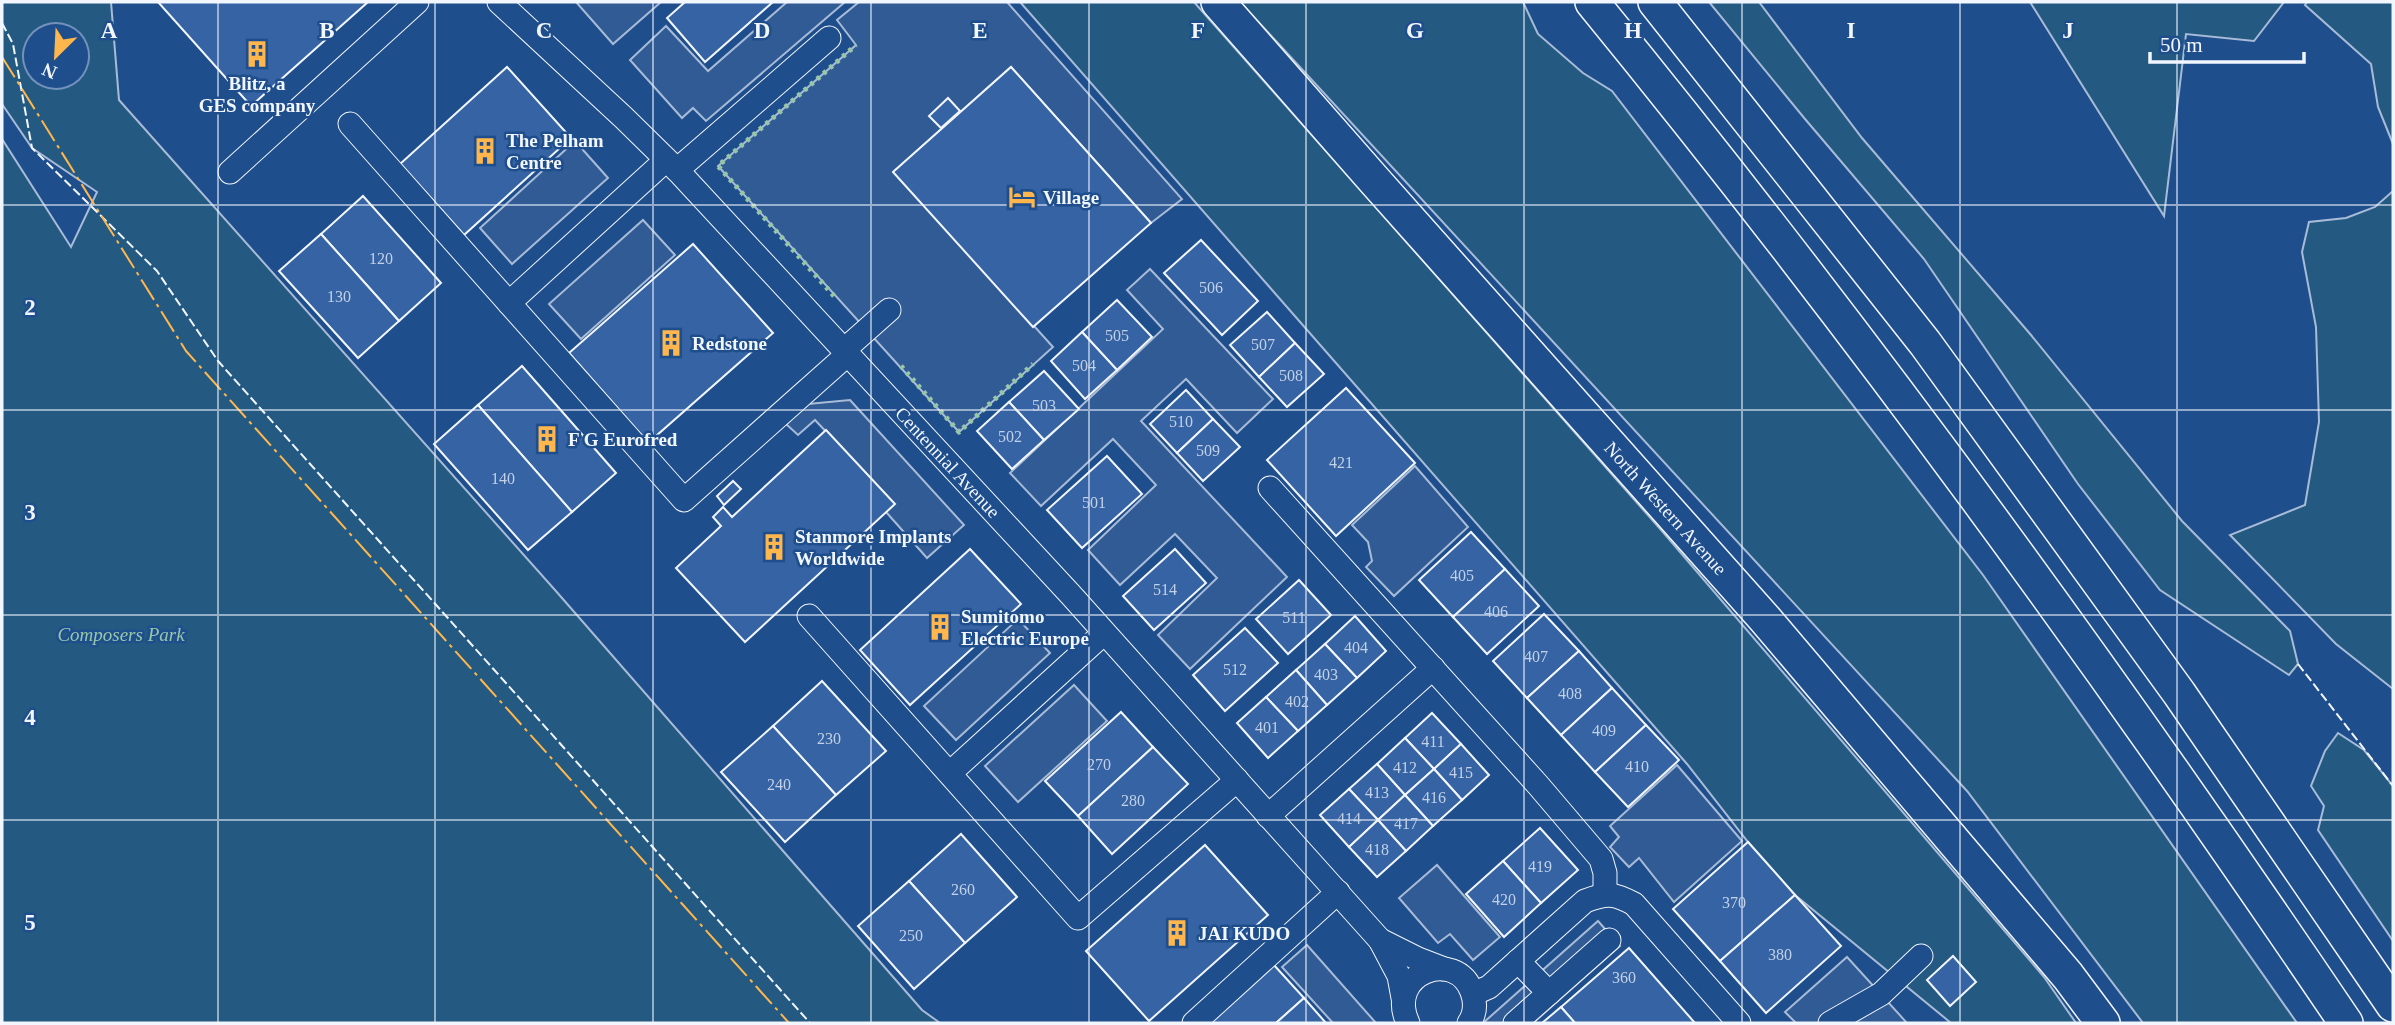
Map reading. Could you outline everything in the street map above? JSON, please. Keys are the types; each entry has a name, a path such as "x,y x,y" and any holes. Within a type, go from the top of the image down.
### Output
{"highway":[{"name":"North Western Avenue","path":"1218,2 1765,619 2068,976 2103,1023"},
{"path":"1592,2 1757,208 1903,397 2147,734 2346,1023"},
{"path":"1655,2 1925,343 2179,693 2393,1005"}],"street":[{"path":"230,172 416,2"},
{"name":"Centennial Avenue","path":"499,2 672,165 1104,633 1380,940"},
{"path":"509,303 672,165 829,38"},
{"path":"350,124 684,500 846,352 888,310"},
{"path":"1270,488 1601,859 1605,873 1605,894"},
{"path":"809,616 1078,918 1237,780"},
{"path":"950,773 1104,633"},
{"path":"1268,816 1433,668"},
{"path":"1194,1023 1338,891"},
{"path":"1473,994 1489,987 1586,901 1605,894 1620,896 1634,904 1739,1023"},
{"path":"1380,940 1463,978 1473,994 1475,1006 1469,1023"},
{"path":"1380,940 1399,976 1403,1010 1408,1023"},
{"path":"1515,1023 1609,940"},
{"path":"1829,1023 1881,994 1922,956"},
{"path":"1518,961 1549,993"},
{"path":"1403,998 1414,978 1434,969 1446,969"}],"green space":[{"name":"Composers Park","path":"2,2 111,2 119,100 555,590 922,1010 940,1023 2,1023 2,139 71,247 97,192 32,148 2,104"},
{"path":"1020,2 1194,2 1662,531 2044,977 2076,1023 1951,1023 1795,895 1748,842 1687,764"},
{"path":"1240,2 1523,2 1538,34 1583,73 1612,91 1983,575 2297,1023 2143,1023 1967,791"},
{"path":"1709,2 1759,2 1862,138 2031,335 2182,521 2290,631 2298,664 2289,675 2160,590 2078,484 1924,259"},
{"path":"2030,2 2284,2 2254,41 2186,34 2164,216"},
{"path":"2307,2 2393,2 2393,144 2378,107 2371,64 2305,5"},
{"path":"2393,191 2393,689 2336,644 2230,535 2305,505 2319,422 2316,327 2302,252 2309,222 2346,218 2375,207"},
{"path":"2338,733 2364,750 2393,786 2393,941 2318,830 2324,806 2311,786 2325,751"}],"shaded area":[{"path":"576,2 661,2 613,44"},
{"path":"787,2 845,2 706,121 693,108 682,118 630,60 666,26 708,71"},
{"path":"859,2 1007,2 1182,199 1151,223 1011,67 894,171 1053,347 959,432 718,166 856,45 837,20"},
{"path":"575,141 608,178 512,264 480,228"},
{"path":"643,220 675,255 581,339 549,304"},
{"path":"1150,269 1273,399 1237,433 1186,379 1141,421 1287,577 1190,669 1158,635 1217,578 1175,534 1120,585 1088,550 1156,485 1113,439 1041,506 1010,473 1163,329 1127,290"},
{"path":"850,400 964,525 927,558 886,512 894,504 815,420 798,435 785,423 808,404"},
{"path":"1415,466 1468,527 1394,596 1366,567 1372,561 1368,542 1352,525"},
{"path":"1018,619 1050,653 956,740 924,706"},
{"path":"1074,685 1107,721 1018,802 985,766"},
{"path":"1677,765 1742,841 1674,902 1639,858 1629,867 1610,847 1619,837 1610,826"},
{"path":"1437,865 1500,937 1473,960 1450,934 1438,943 1399,898"},
{"path":"1598,921 1620,946 1533,1023 1483,1023"},
{"path":"1307,945 1376,1023 1333,1023 1282,967"},
{"path":"1847,957 1907,1023 1796,1023 1785,1012"}],"building":[{"name":"Blitz, a GES company","path":"158,2 368,2 251,106"},
{"path":"685,2 773,2 705,62 667,18"},
{"name":"The Pelham Centre","path":"507,67 571,138 464,235 400,164"},
{"name":"Village","path":"1011,67 1151,223 1033,327 893,172"},
{"path":"948,98 960,111 941,128 929,116"},
{"path":"363,196 441,283 399,321 321,234"},
{"path":"321,234 399,321 358,358 279,271"},
{"path":"1201,240 1258,301 1222,335 1164,273"},
{"name":"Redstone","path":"693,244 773,333 648,443 569,353"},
{"path":"1117,300 1152,337 1117,370 1082,332"},
{"path":"1267,312 1295,343 1259,377 1230,345"},
{"path":"1082,332 1117,370 1085,399 1051,361"},
{"path":"1295,343 1324,374 1287,407 1259,377"},
{"name":"F G Eurofred","path":"522,366 616,473 572,512 478,405"},
{"path":"1044,371 1079,409 1044,440 1009,402"},
{"path":"1346,388 1415,463 1336,536 1267,460"},
{"path":"1186,390 1213,419 1177,453 1150,424"},
{"path":"1009,402 1044,440 1012,469 977,431"},
{"path":"478,405 572,512 528,550 434,444"},
{"path":"1213,419 1240,447 1203,481 1177,453"},
{"name":"Stanmore Implants Worldwide","path":"826,430 895,504 745,642 676,568 721,526 713,517 723,507 732,517"},
{"path":"1107,456 1142,494 1082,548 1047,510"},
{"path":"733,481 741,489 724,505 717,496"},
{"path":"1471,532 1505,569 1453,617 1419,580"},
{"name":"Sumitomo Electric Europe","path":"970,549 1021,604 910,705 860,650"},
{"path":"1175,549 1206,583 1154,630 1123,596"},
{"path":"1505,569 1539,606 1487,654 1453,617"},
{"path":"1299,580 1331,615 1288,654 1256,619"},
{"path":"1544,614 1579,651 1527,698 1493,661"},
{"path":"1355,616 1386,651 1357,678 1325,644"},
{"path":"1245,628 1278,663 1225,711 1193,675"},
{"path":"1325,644 1357,678 1327,705 1296,670"},
{"path":"1579,651 1612,688 1561,735 1527,698"},
{"path":"1296,670 1327,705 1298,731 1266,697"},
{"path":"822,681 886,751 836,795 773,726"},
{"path":"1612,688 1646,725 1595,772 1561,735"},
{"path":"1266,697 1298,731 1268,758 1237,723"},
{"path":"1121,712 1153,747 1078,816 1045,781"},
{"path":"1432,713 1461,744 1434,769 1405,738"},
{"path":"1646,725 1679,760 1628,807 1595,772"},
{"path":"773,726 836,795 785,842 721,772"},
{"path":"1405,738 1434,769 1405,795 1377,764"},
{"path":"1461,744 1489,775 1462,800 1434,769"},
{"path":"1153,747 1188,784 1112,854 1078,816"},
{"path":"1377,764 1405,795 1378,820 1349,789"},
{"path":"1434,769 1462,800 1433,826 1405,795"},
{"path":"1349,789 1378,820 1349,847 1320,815"},
{"path":"1405,795 1433,826 1406,851 1378,820"},
{"path":"1378,820 1406,851 1377,877 1349,847"},
{"path":"1540,828 1578,870 1541,903 1503,861"},
{"path":"961,834 1017,897 965,943 909,881"},
{"path":"1748,842 1795,895 1720,961 1673,909"},
{"name":"JAI KUDO","path":"1205,845 1268,915 1149,1021 1086,951"},
{"path":"1503,861 1541,903 1504,937 1466,894"},
{"path":"909,881 965,943 914,989 858,926"},
{"path":"1795,895 1841,946 1766,1013 1720,961"},
{"path":"1629,948 1695,1023 1575,1023 1561,1007"},
{"path":"1953,956 1976,982 1950,1006 1927,980"},
{"path":"1273,964 1304,998 1276,1023 1206,1023"},
{"path":"1304,998 1326,1023 1276,1023"},
{"path":"1561,1007 1575,1023 1542,1023"}],"hedge":[{"path":"834,296 718,166 856,45"},
{"path":"901,366 959,432 1033,364"}],"fence":[{"path":"2,23 13,44 32,148 157,271 218,361 810,1023"},
{"path":"2298,664 2393,786"}],"power":[{"path":"2,57 186,351 789,1023"}],"place":[{"name":"Blitz, a GES company","path":"257,54"},
{"name":"The Pelham Centre","path":"485,151"},
{"name":"Village","path":"1022,197"},
{"name":"Redstone","path":"671,343"},
{"name":"F G Eurofred","path":"547,439"},
{"name":"Stanmore Implants Worldwide","path":"774,547"},
{"name":"Sumitomo Electric Europe","path":"940,627"},
{"name":"JAI KUDO","path":"1177,933"}]}
